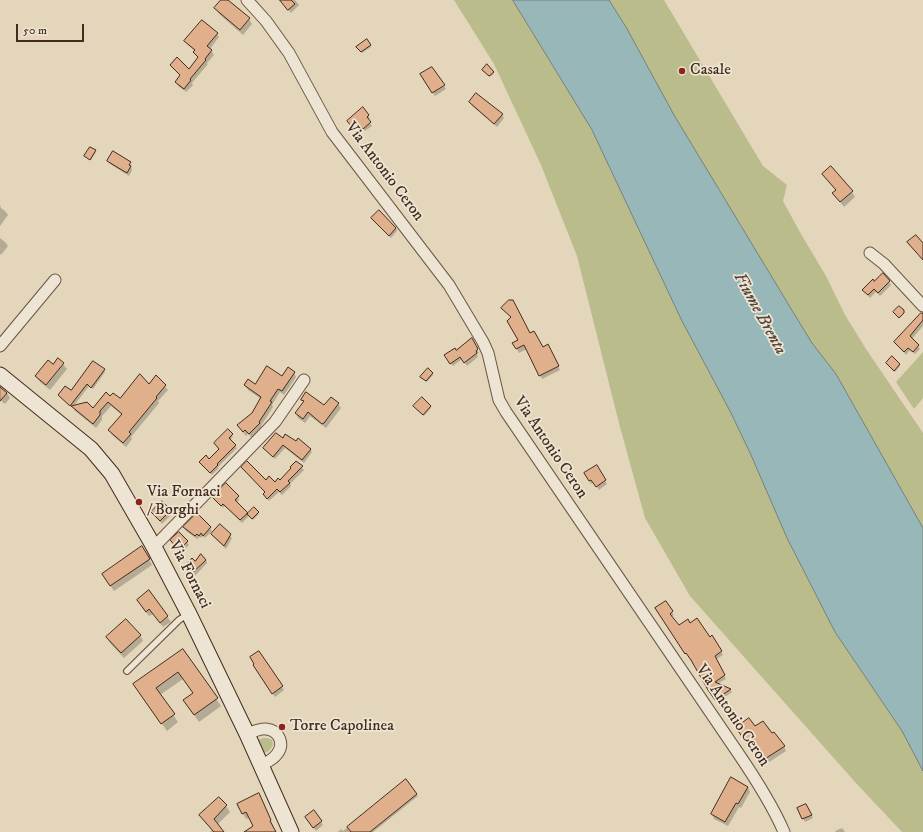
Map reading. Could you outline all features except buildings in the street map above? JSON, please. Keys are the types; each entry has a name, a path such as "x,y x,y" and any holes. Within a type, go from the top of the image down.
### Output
{"street":[{"name":"Via Antonio Ceron","path":"247,0 266,21 289,53 332,132 449,285 488,353 499,400 506,412 738,753 764,793 784,832"},
{"path":"870,253 884,264 923,306"},
{"path":"0,346 55,280"},
{"name":"Via Fornaci","path":"0,375 91,448 112,474 154,547 189,614 247,734 291,832"},
{"path":"154,547 275,422 304,380"},
{"path":"247,734 264,728 276,732 280,738 281,745 278,753 261,766"}],"lane":[{"path":"127,671 179,620 189,614"}],"green space":[{"path":"454,0 513,0 592,130 682,321 731,413 787,538 835,632 902,731 923,771 923,832 902,832 855,782 690,596 645,518 620,427 577,256 541,165 494,64"},
{"path":"609,0 664,0 763,166 787,185 783,201 826,276 845,315 866,349 923,433 923,528 836,374 812,343 787,302 674,115 626,27"},
{"path":"923,352 923,398 914,409 896,382"},
{"path":"263,738 272,740 273,745 269,751 263,753 258,740"}],"water":[{"name":"Fiume Brenta","path":"513,0 609,0 626,27 674,115 787,302 812,343 836,374 923,528 923,771 902,731 835,632 787,538 731,413 682,321 592,130"}],"place":[{"name":"Casale","path":"682,71"},
{"name":"Via Fornaci / Borghi","path":"139,502"},
{"name":"Torre Capolinea","path":"282,727"}]}
